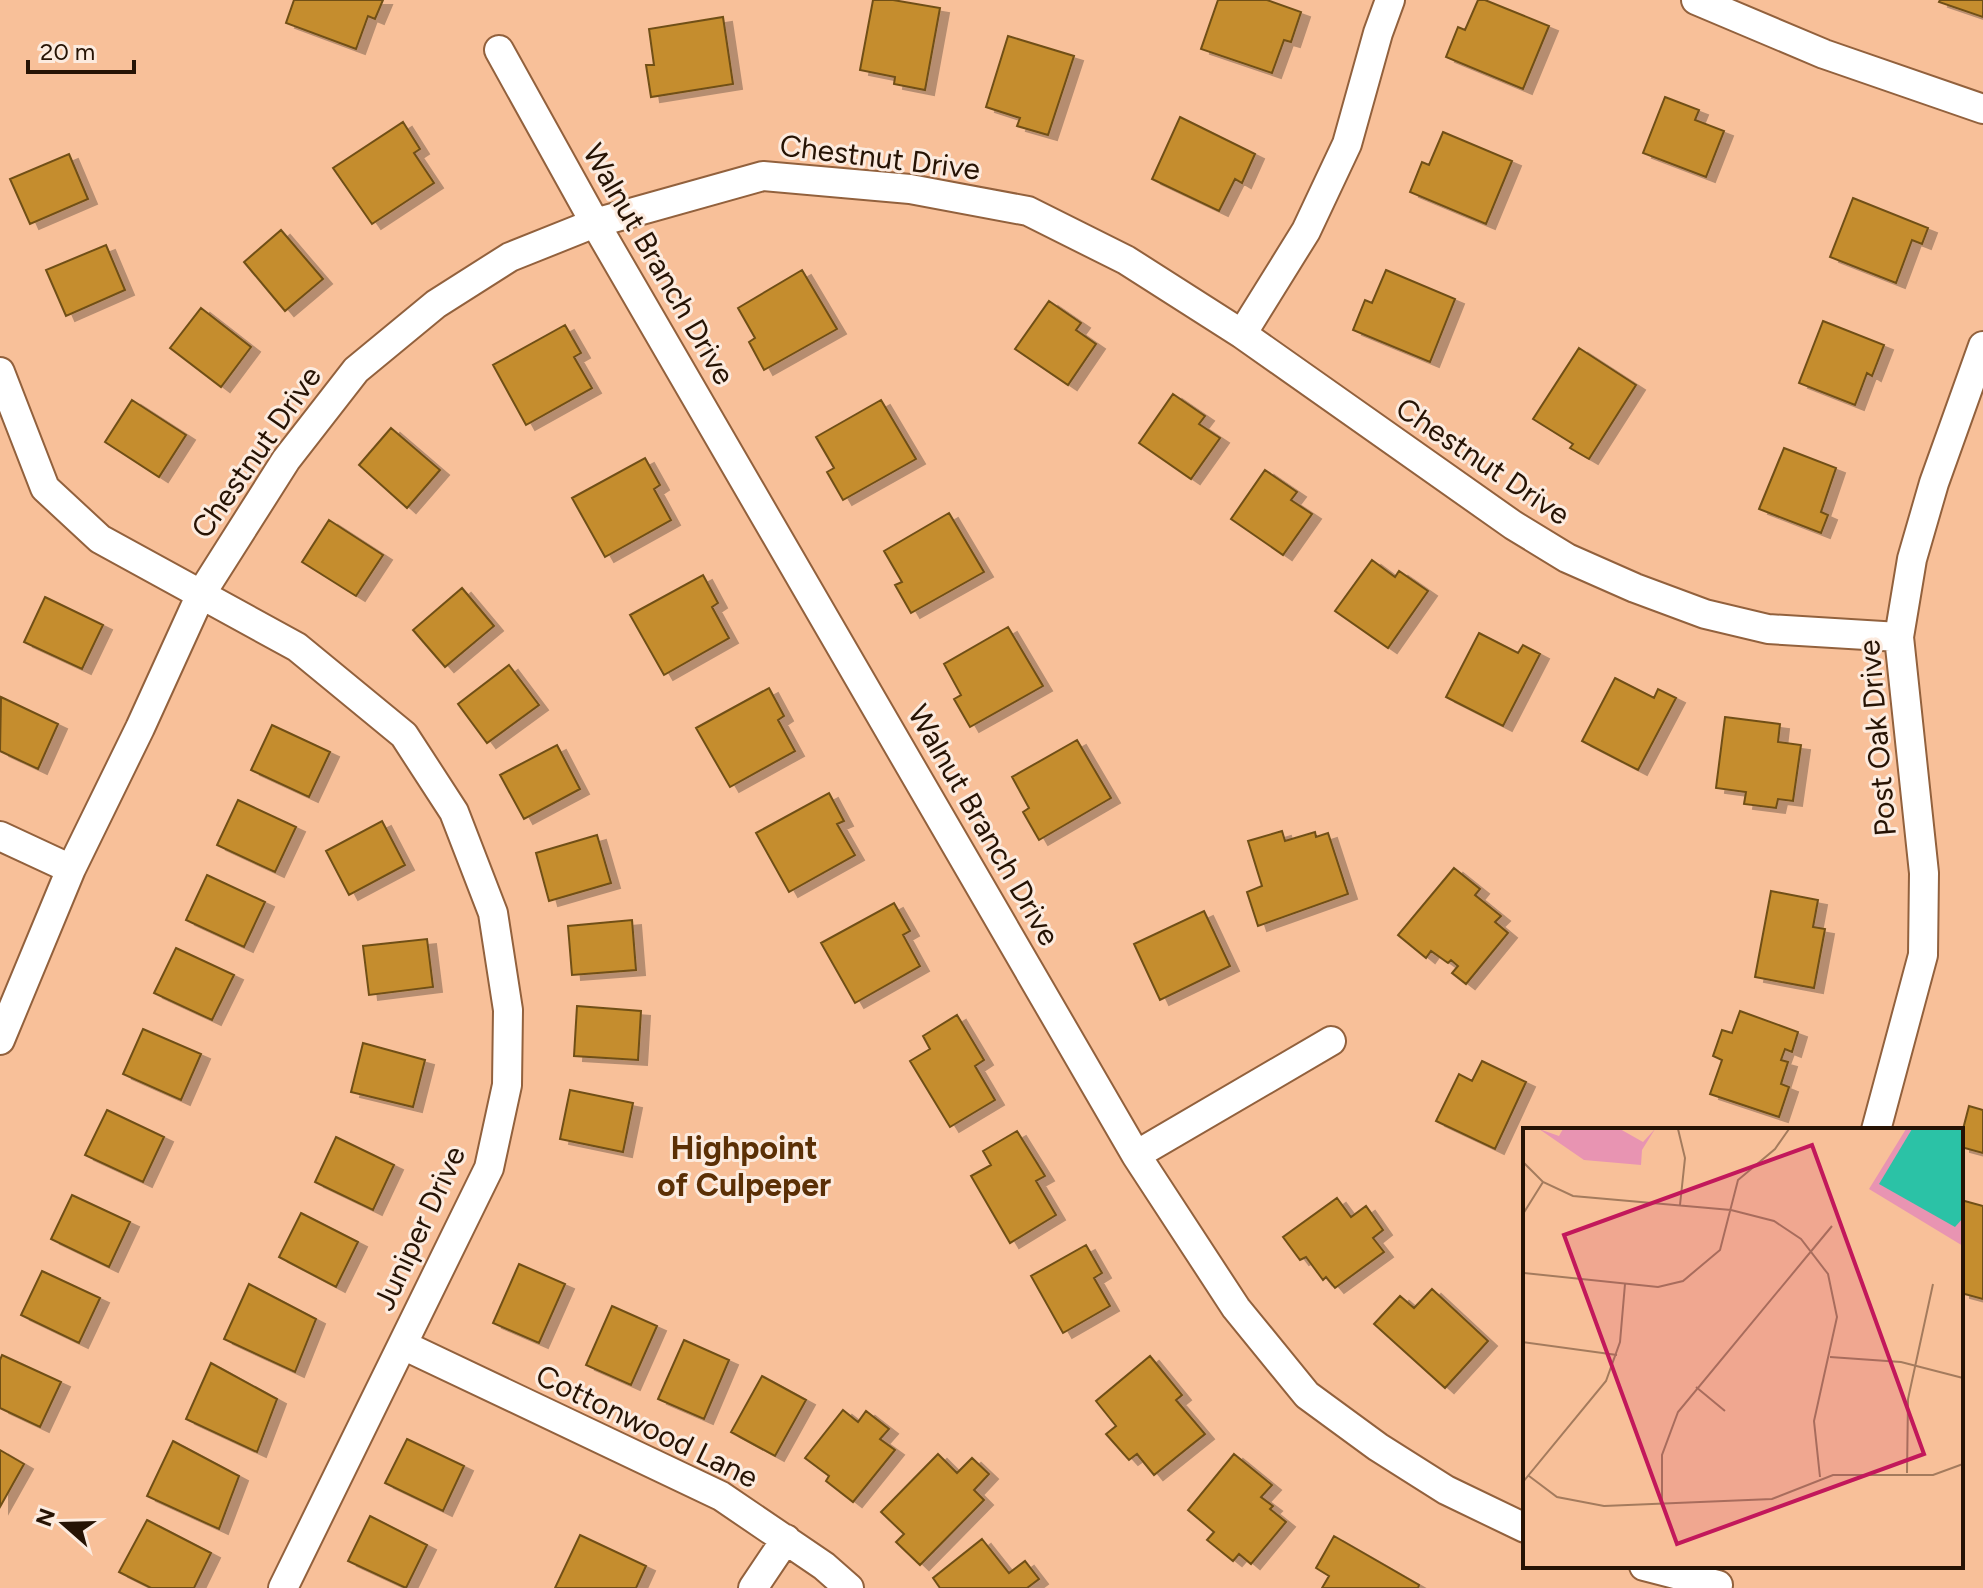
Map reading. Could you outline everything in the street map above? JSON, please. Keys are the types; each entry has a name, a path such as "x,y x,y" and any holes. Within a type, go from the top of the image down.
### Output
{"street":[{"path":"1242,334 1306,231 1347,144 1390,0"},
{"path":"1696,0 1824,54 1983,109"},
{"name":"Walnut Branch Drive","path":"499,50 595,223 1136,1155 1236,1308 1307,1395 1378,1447 1446,1490 1523,1527"},
{"name":"Chestnut Drive","path":"0,1040 71,869 201,594 286,460 356,370 436,304 510,257 595,223 763,176 910,189 1028,211 1126,260 1242,334 1513,525 1567,558 1705,614 1768,629 1899,637"},
{"name":"Post Oak Drive","path":"1877,1128 1923,955 1924,873 1899,637 1912,559 1934,483 1983,346"},
{"name":"Juniper Drive","path":"0,372 45,488 100,539 297,647 404,735 454,812 493,913 508,1010 507,1085 489,1168 283,1588"},
{"path":"0,836 71,869"},
{"path":"1136,1155 1331,1041"},
{"name":"Cottonwood Lane","path":"403,1345 721,1496 824,1566 849,1588"},
{"path":"753,1588 786,1539"},
{"path":"1655,1568 1720,1580"}],"building":[{"path":"294,0 383,0 375,19 368,16 356,49 286,23"},
{"path":"873,0 940,8 925,90 894,84 895,77 860,70"},
{"path":"1218,0 1267,0 1301,12 1291,42 1284,40 1272,73 1201,49"},
{"path":"1478,0 1485,0 1549,26 1523,89 1446,57 1458,27 1465,30"},
{"path":"1983,0 1983,17 1939,2"},
{"path":"723,17 733,84 651,97 646,65 654,65 649,29"},
{"path":"1008,36 1074,56 1048,135 1017,126 1020,118 986,107"},
{"path":"1665,97 1699,110 1695,120 1724,131 1706,177 1643,153"},
{"path":"1180,117 1255,154 1242,183 1235,179 1219,211 1152,179"},
{"path":"403,122 420,149 414,153 434,183 372,224 333,168"},
{"path":"1443,132 1512,161 1486,224 1410,192 1422,162 1429,165"},
{"path":"69,154 88,199 30,224 10,179"},
{"path":"1853,198 1928,228 1922,244 1912,240 1896,283 1830,257"},
{"path":"281,230 323,279 285,311 244,262"},
{"path":"106,245 125,290 66,316 46,270"},
{"path":"802,270 837,329 764,370 749,342 755,338 738,308"},
{"path":"1386,270 1455,299 1430,362 1353,330 1365,300 1372,303"},
{"path":"1049,301 1081,323 1076,330 1096,344 1068,385 1015,349"},
{"path":"201,308 251,347 221,387 170,348"},
{"path":"1823,321 1884,345 1872,376 1867,373 1855,405 1799,383"},
{"path":"565,325 581,353 574,357 592,388 526,425 493,365"},
{"path":"1579,348 1636,385 1589,459 1570,448 1573,444 1533,419"},
{"path":"1173,394 1205,416 1199,424 1220,438 1191,479 1139,443"},
{"path":"132,400 186,435 159,477 105,442"},
{"path":"881,400 916,459 843,500 827,472 834,468 816,437"},
{"path":"391,428 440,470 407,508 359,465"},
{"path":"1784,448 1836,468 1821,512 1828,515 1821,533 1759,509"},
{"path":"645,458 660,485 654,489 671,520 605,557 572,498"},
{"path":"1265,470 1297,492 1291,500 1312,514 1283,555 1231,519"},
{"path":"949,513 984,572 911,613 895,585 902,582 884,551"},
{"path":"329,520 383,555 356,596 302,562"},
{"path":"1372,560 1395,577 1399,571 1428,591 1388,648 1335,611"},
{"path":"703,575 718,603 712,607 729,638 664,675 630,615"},
{"path":"462,588 494,626 445,667 413,630"},
{"path":"45,597 103,625 82,669 24,642"},
{"path":"1008,627 1043,686 970,727 954,699 961,695 944,664"},
{"path":"1479,633 1518,653 1523,645 1540,654 1503,726 1446,697"},
{"path":"509,665 539,705 487,743 458,704"},
{"path":"1615,678 1654,698 1658,689 1676,698 1638,770 1582,741"},
{"path":"769,688 784,716 778,720 795,751 730,787 696,728"},
{"path":"1,697 58,724 38,769 0,751"},
{"path":"1725,717 1780,724 1778,742 1801,745 1793,801 1778,799 1776,808 1744,804 1746,792 1716,788"},
{"path":"272,725 330,752 309,797 251,770"},
{"path":"1077,740 1111,798 1039,840 1023,812 1029,808 1012,777"},
{"path":"557,745 580,789 524,819 500,775"},
{"path":"829,793 844,821 837,824 855,855 789,892 756,833"},
{"path":"238,800 296,827 275,872 217,845"},
{"path":"382,821 405,865 349,895 326,851"},
{"path":"1282,831 1285,841 1315,832 1316,837 1328,833 1348,894 1258,926 1247,892 1262,886 1248,841"},
{"path":"597,835 611,883 549,901 536,853"},
{"path":"1454,868 1480,889 1475,895 1501,916 1495,922 1508,933 1466,984 1452,973 1458,966 1451,960 1448,963 1431,951 1426,958 1398,935"},
{"path":"207,875 265,902 244,947 186,920"},
{"path":"1771,891 1818,900 1813,927 1825,929 1814,988 1755,977"},
{"path":"894,903 910,931 903,935 920,966 855,1003 821,943"},
{"path":"1204,911 1230,966 1160,1000 1134,944"},
{"path":"632,920 636,970 572,975 568,926"},
{"path":"427,939 433,987 369,995 363,946"},
{"path":"176,948 234,975 212,1020 154,993"},
{"path":"577,1006 641,1011 638,1060 574,1056"},
{"path":"1740,1011 1798,1032 1792,1052 1785,1049 1781,1060 1788,1062 1781,1084 1789,1087 1779,1117 1710,1094 1722,1060 1713,1056 1722,1030 1732,1033"},
{"path":"957,1015 984,1060 975,1066 995,1100 950,1127 910,1061 930,1049 923,1036"},
{"path":"143,1029 201,1054 181,1100 123,1074"},
{"path":"363,1043 425,1060 413,1107 351,1092"},
{"path":"1482,1061 1526,1082 1495,1149 1436,1121 1459,1074 1472,1081"},
{"path":"570,1090 633,1103 623,1152 560,1139"},
{"path":"1969,1106 1983,1110 1983,1153 1963,1148 1963,1129"},
{"path":"107,1110 164,1137 143,1182 85,1155"},
{"path":"1017,1131 1045,1176 1036,1181 1056,1215 1010,1243 971,1176 991,1165 983,1151"},
{"path":"336,1137 394,1165 373,1210 315,1182"},
{"path":"72,1195 130,1222 109,1267 51,1239"},
{"path":"1337,1198 1351,1217 1366,1206 1383,1230 1373,1238 1384,1252 1335,1288 1326,1277 1323,1280 1306,1257 1300,1260 1283,1237"},
{"path":"1963,1201 1983,1206 1983,1299 1963,1294"},
{"path":"301,1213 358,1242 336,1287 279,1257"},
{"path":"1086,1245 1102,1273 1094,1278 1110,1306 1063,1333 1031,1276"},
{"path":"519,1264 565,1284 539,1343 493,1323"},
{"path":"42,1271 100,1298 79,1343 21,1315"},
{"path":"249,1284 316,1319 295,1372 224,1339"},
{"path":"1432,1289 1488,1341 1445,1388 1374,1324 1400,1296 1414,1308"},
{"path":"612,1306 657,1326 631,1385 586,1365"},
{"path":"684,1340 729,1360 704,1419 658,1399"},
{"path":"2,1355 61,1382 40,1427 0,1408"},
{"path":"1150,1356 1182,1395 1176,1400 1205,1434 1154,1475 1137,1454 1129,1460 1106,1434 1116,1426 1096,1401"},
{"path":"211,1363 277,1399 257,1452 186,1419"},
{"path":"762,1376 806,1400 775,1456 731,1432"},
{"path":"843,1410 858,1422 866,1411 889,1429 880,1439 895,1450 853,1502 826,1481 829,1476 805,1458"},
{"path":"407,1439 464,1466 443,1511 385,1483"},
{"path":"173,1441 239,1476 219,1529 147,1496"},
{"path":"0,1450 24,1464 0,1507"},
{"path":"938,1454 957,1473 972,1458 989,1474 974,1490 984,1500 920,1565 896,1542 904,1534 881,1512"},
{"path":"1234,1454 1272,1485 1261,1497 1286,1522 1251,1564 1239,1554 1233,1561 1207,1540 1214,1532 1188,1510"},
{"path":"370,1516 427,1545 406,1588 348,1561"},
{"path":"147,1520 211,1553 194,1588 151,1588 119,1572"},
{"path":"580,1535 646,1566 636,1588 555,1588"},
{"path":"1334,1536 1419,1585 1418,1588 1322,1588 1329,1576 1316,1568"},
{"path":"982,1539 1009,1573 1025,1561 1039,1579 1027,1588 940,1588 933,1578"}],"district":[{"name":"Highpoint of Culpeper","path":"744,1166"}]}
